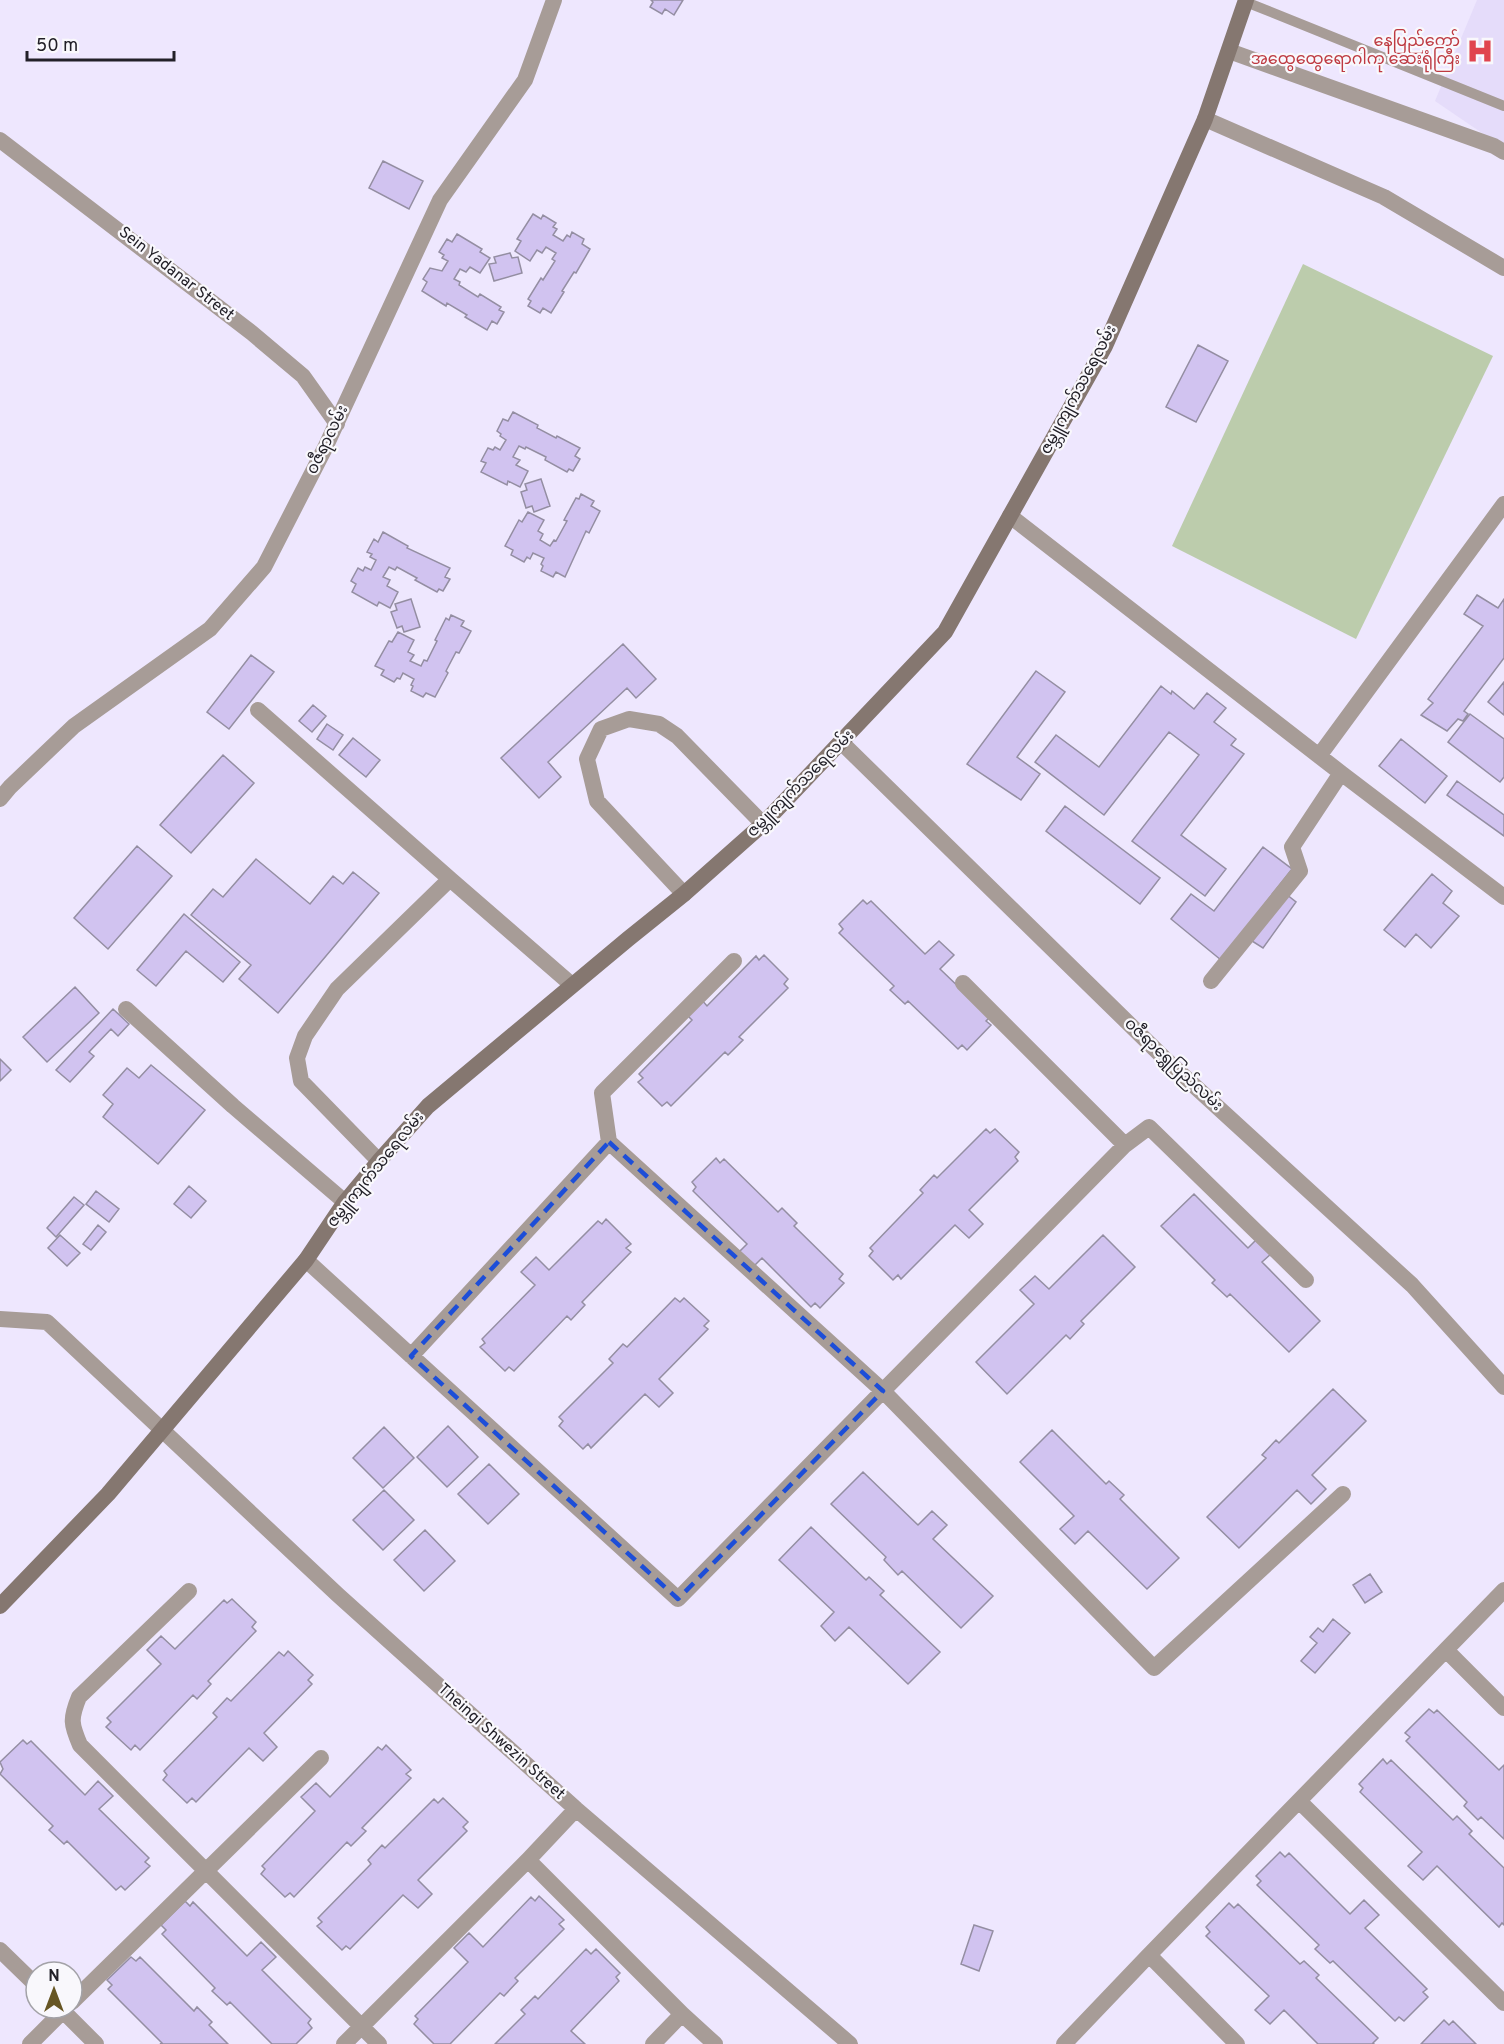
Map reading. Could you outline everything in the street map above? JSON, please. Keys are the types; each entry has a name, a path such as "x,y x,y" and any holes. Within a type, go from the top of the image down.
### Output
{"main road":[{"name":"ဇမ္ဘူကျက်သရေလမ်း","path":"0,1606 108,1494 306,1260 345,1202 428,1106 684,894 763,824 945,632 1105,346 1205,119 1246,1"}],"street":[{"name":"ဝဇီရာလမ်း","path":"0,800 10,787 74,726 210,629 264,567 337,424 440,200 525,80 554,0"},
{"path":"1229,51 1494,146 1504,152"},
{"path":"1205,119 1384,197 1504,268"},
{"name":"Sein Yadanar Street","path":"0,140 215,304 303,376 337,424"},
{"path":"1319,756 1504,504"},
{"path":"1010,516 1504,897"},
{"path":"258,711 572,986"},
{"path":"684,894 597,801 587,759 601,729 629,719 658,724 677,736 763,824"},
{"name":"ဝဇီရာရွှေပြည်လမ်း","path":"842,743 1165,1059 1412,1285 1504,1387"},
{"path":"1211,981 1300,871 1292,846 1341,773"},
{"path":"379,1161 301,1081 297,1058 305,1036 337,989 450,879"},
{"path":"734,961 602,1093 609,1142 883,1391 1154,1668 1343,1494"},
{"path":"963,983 1125,1145"},
{"path":"126,1009 233,1106 345,1202"},
{"path":"306,1260 678,1599 1125,1145 1149,1127 1306,1280"},
{"path":"411,1356 609,1142"},
{"name":"Theingi Shwezin Street","path":"0,1319 46,1322 338,1595 576,1809 850,2044"},
{"path":"189,1590 79,1697 72,1714 72,1725 80,1745 379,2044"},
{"path":"1064,2044 1504,1590"},
{"path":"1446,1650 1504,1708"},
{"path":"84,1989 321,1758"},
{"path":"1299,1801 1504,2003"},
{"path":"344,2044 576,1809"},
{"path":"528,1860 715,2044"},
{"path":"0,1950 24,1973"},
{"path":"1149,1955 1237,2044"},
{"path":"653,2044 682,2014"},
{"path":"30,2044 53,2020"},
{"path":"76,2020 96,2044"}],"lane":[{"path":"1246,1 1504,106"}],"highlighted area":[{"path":"609,1142 883,1391 678,1599 411,1356"}],"shaded area":[{"name":"နေပြည်တော် အထွေထွေရောဂါကု ဆေးရုံကြီး","path":"1477,0 1504,0 1504,148 1435,101"}],"green space":[{"path":"1303,264 1493,356 1356,639 1172,546"}],"building":[{"path":"651,0 683,0 674,15 665,9 662,14 650,7 653,2"},
{"path":"383,161 423,181 409,209 369,188"},
{"path":"533,214 541,219 543,215 556,223 553,227 557,229 553,235 563,241 567,235 570,237 572,232 584,239 582,244 590,249 562,291 564,292 551,313 543,308 540,313 528,306 531,301 528,299 555,261 552,259 556,253 546,247 542,253 537,250 530,261 515,251 521,241 517,239"},
{"path":"457,234 482,249 480,252 490,258 480,273 470,267 466,272 460,269 454,279 478,297 480,294 501,307 499,310 504,312 497,324 492,321 487,330 447,303 446,306 422,291 427,282 423,279 430,268 442,271 448,261 442,258 444,255 439,252 447,239 452,242"},
{"path":"510,253 512,258 518,257 522,273 494,281 489,264 496,263 494,257"},
{"path":"1198,345 1228,361 1196,422 1166,407"},
{"path":"513,412 538,425 537,428 580,448 575,456 580,459 573,471 569,469 567,472 545,460 546,457 519,446 513,457 520,460 516,465 528,471 520,487 508,481 507,485 481,472 486,463 481,461 488,448 493,450 495,447 500,450 506,440 497,431 503,419 508,421"},
{"path":"541,479 550,506 534,512 532,506 526,508 521,492 527,490 525,484"},
{"path":"581,494 594,501 591,506 600,511 589,533 586,531 565,577 556,572 553,577 541,571 544,558 533,553 530,559 527,557 524,562 511,555 513,550 505,546 519,520 522,522 528,512 544,520 538,531 543,534 540,540 550,546 554,540 556,541 567,521 564,520 576,498 579,499"},
{"path":"383,532 408,546 407,548 450,568 445,577 450,579 443,591 439,589 437,592 397,567 395,570 389,567 383,577 390,580 387,586 398,592 390,608 379,602 377,606 352,592 356,584 351,581 358,568 363,571 365,567 371,570 376,560 370,557 372,554 367,552 374,539 378,542"},
{"path":"1477,595 1498,608 1504,599 1504,658 1464,711 1468,714 1463,721 1458,719 1447,731 1421,715 1433,703 1428,699 1483,626 1464,614"},
{"path":"411,599 420,627 404,632 402,626 397,628 391,612 397,610 395,604"},
{"path":"451,615 464,621 461,626 471,631 459,653 456,652 435,697 426,693 423,697 411,691 414,679 403,673 400,679 397,678 394,682 381,675 384,670 375,666 389,641 392,642 398,632 414,640 408,652 414,655 410,661 421,666 424,660 427,661 446,618 449,620"},
{"path":"623,644 656,679 636,698 627,688 548,762 561,777 539,798 501,758"},
{"path":"251,655 274,672 229,729 207,712"},
{"path":"1036,671 1065,692 1017,757 1040,774 1021,800 967,764"},
{"path":"1504,682 1504,715 1488,702"},
{"path":"1161,686 1171,694 1172,691 1194,709 1207,693 1226,708 1214,722 1236,739 1231,745 1244,754 1181,835 1226,869 1205,896 1132,841 1199,755 1169,732 1104,815 1035,762 1056,735 1099,767"},
{"path":"313,705 326,716 312,732 299,721"},
{"path":"1470,714 1504,739 1504,777 1500,782 1448,742"},
{"path":"327,724 343,735 333,750 317,739"},
{"path":"353,738 380,760 366,777 339,755"},
{"path":"1401,739 1447,776 1425,803 1379,766"},
{"path":"223,755 254,783 191,853 160,825"},
{"path":"1457,781 1504,815 1504,836 1447,795"},
{"path":"1065,806 1160,878 1140,904 1046,831"},
{"path":"137,846 172,876 108,949 74,918"},
{"path":"1263,847 1292,869 1221,960 1171,919 1191,894 1214,911"},
{"path":"256,859 310,904 333,876 343,884 353,872 379,893 278,1013 239,979 251,965 191,915 213,889 223,897"},
{"path":"1432,874 1452,891 1443,903 1459,916 1431,948 1416,934 1405,947 1384,930"},
{"path":"1286,894 1296,902 1263,948 1252,941"},
{"path":"863,900 867,904 871,901 925,954 939,941 954,955 940,969 990,1017 986,1021 991,1025 967,1050 962,1045 958,1049 908,1001 905,1004 890,990 894,986 839,933 843,929 839,924"},
{"path":"184,914 240,962 223,982 186,951 156,986 137,970"},
{"path":"764,955 788,979 784,984 788,988 739,1037 743,1040 728,1055 725,1052 671,1106 667,1102 662,1106 638,1082 643,1078 639,1074 692,1020 686,1014 701,999 707,1006 756,956 759,960"},
{"path":"75,987 99,1013 47,1062 23,1037"},
{"path":"113,1009 129,1024 118,1036 111,1029 89,1052 94,1056 70,1082 56,1070"},
{"path":"0,1059 11,1070 0,1081"},
{"path":"151,1065 205,1110 158,1164 103,1117 113,1104 103,1095 127,1068 139,1078"},
{"path":"986,1129 990,1133 995,1129 1019,1152 1015,1157 1018,1161 969,1210 983,1224 969,1238 955,1225 901,1279 898,1275 893,1280 869,1256 873,1251 870,1248 923,1193 920,1190 934,1175 937,1178"},
{"path":"716,1158 720,1163 724,1159 778,1212 782,1208 797,1223 794,1226 843,1274 839,1279 844,1283 820,1308 815,1303 811,1307 762,1258 752,1268 737,1254 747,1244 693,1191 696,1187 692,1182"},
{"path":"189,1186 206,1201 191,1218 174,1204"},
{"path":"96,1191 119,1209 109,1222 86,1204"},
{"path":"1194,1194 1248,1248 1258,1238 1272,1253 1262,1262 1320,1321 1289,1352 1230,1294 1227,1297 1212,1283 1215,1280 1161,1226"},
{"path":"74,1197 84,1205 56,1237 47,1228"},
{"path":"606,1219 631,1244 626,1248 631,1252 582,1302 585,1305 571,1320 567,1316 514,1371 509,1367 505,1371 480,1347 485,1343 482,1339 535,1285 521,1272 536,1257 549,1270 598,1221 602,1224"},
{"path":"98,1225 106,1232 91,1250 83,1244"},
{"path":"60,1235 80,1253 67,1266 48,1248"},
{"path":"1103,1235 1135,1267 1081,1321 1084,1324 1070,1339 1066,1335 1007,1394 976,1362 1034,1304 1020,1290 1035,1276 1049,1289"},
{"path":"675,1298 680,1302 684,1298 709,1321 704,1326 708,1329 659,1379 673,1393 659,1407 645,1394 591,1448 588,1444 583,1449 559,1426 563,1421 559,1417 613,1363 609,1359 623,1344 627,1347"},
{"path":"1333,1389 1366,1421 1312,1475 1326,1489 1311,1504 1297,1490 1239,1548 1207,1517 1266,1458 1262,1455 1276,1440 1279,1443"},
{"path":"448,1426 478,1457 447,1487 417,1457"},
{"path":"384,1427 414,1458 383,1488 353,1458"},
{"path":"1052,1430 1106,1484 1109,1481 1124,1495 1120,1499 1179,1558 1147,1589 1088,1531 1075,1544 1060,1529 1074,1516 1020,1462"},
{"path":"489,1464 519,1494 488,1524 458,1494"},
{"path":"863,1472 918,1525 932,1511 947,1525 933,1539 993,1596 961,1628 902,1571 898,1575 884,1560 886,1557 831,1504"},
{"path":"384,1490 414,1520 383,1550 353,1520"},
{"path":"811,1527 866,1580 869,1577 884,1591 880,1595 940,1652 908,1684 849,1627 835,1641 821,1626 834,1612 779,1560"},
{"path":"425,1530 455,1561 424,1591 394,1560"},
{"path":"1370,1574 1382,1592 1365,1603 1353,1585"},
{"path":"232,1599 256,1622 252,1627 256,1631 208,1681 211,1684 197,1699 193,1695 140,1750 135,1745 131,1750 106,1727 111,1722 107,1718 161,1664 147,1650 161,1636 175,1649 224,1600 227,1603"},
{"path":"1333,1619 1350,1633 1315,1673 1301,1661 1317,1643 1310,1637 1318,1628 1323,1632"},
{"path":"288,1651 313,1675 308,1680 312,1684 264,1733 277,1747 263,1761 249,1748 196,1802 192,1798 187,1803 163,1780 167,1775 164,1771 217,1717 213,1713 227,1698 231,1701 279,1652 284,1656"},
{"path":"1429,1709 1434,1713 1437,1710 1499,1770 1504,1765 1504,1839 1481,1817 1478,1820 1464,1806 1467,1802 1406,1741 1410,1737 1405,1733"},
{"path":"23,1740 27,1744 31,1741 85,1795 98,1781 113,1796 99,1809 149,1858 145,1862 150,1866 125,1890 121,1886 116,1890 67,1841 64,1844 49,1830 53,1826 0,1774 3,1769 0,1762"},
{"path":"386,1745 411,1770 406,1774 411,1778 362,1828 366,1831 351,1846 347,1842 294,1897 290,1893 285,1897 261,1874 265,1869 262,1866 315,1811 301,1797 316,1783 330,1797 378,1747 382,1750"},
{"path":"1383,1759 1387,1764 1391,1760 1453,1820 1457,1816 1472,1831 1469,1834 1504,1868 1504,1925 1502,1923 1499,1927 1437,1866 1423,1880 1408,1866 1422,1852 1360,1792 1363,1788 1359,1784"},
{"path":"443,1798 468,1822 463,1827 467,1831 418,1880 432,1894 418,1908 403,1895 350,1949 346,1946 342,1950 317,1926 322,1922 318,1918 371,1864 368,1860 382,1845 385,1848 434,1799 438,1803"},
{"path":"1280,1852 1285,1857 1289,1853 1350,1914 1364,1900 1379,1915 1365,1928 1427,1989 1423,1992 1428,1997 1404,2021 1399,2017 1395,2021 1333,1961 1330,1963 1315,1949 1319,1945 1257,1885 1261,1881 1256,1876"},
{"path":"539,1896 564,1920 559,1924 564,1929 515,1978 518,1981 504,1996 500,1993 450,2044 434,2044 414,2024 418,2019 415,2016 468,1962 454,1948 469,1933 483,1947 531,1897 535,1901"},
{"path":"185,1901 190,1906 193,1902 247,1956 261,1942 276,1957 262,1970 311,2019 308,2023 312,2028 296,2044 272,2044 230,2002 227,2005 212,1991 215,1988 162,1934 166,1930 161,1925"},
{"path":"1229,1903 1234,1908 1238,1904 1300,1964 1304,1961 1319,1975 1316,1978 1378,2038 1374,2044 1318,2044 1284,2010 1270,2024 1255,2010 1269,1996 1206,1936 1210,1932 1206,1927"},
{"path":"974,1925 993,1931 979,1971 961,1964"},
{"path":"586,1949 591,1954 596,1949 620,1973 616,1977 619,1981 571,2031 585,2044 495,2044 525,2014 521,2010 535,1996 538,1999"},
{"path":"131,1957 136,1961 140,1957 194,2011 197,2007 212,2022 209,2025 228,2044 160,2044 162,2043 108,1989 112,1985 107,1980"},
{"path":"1444,2020 1449,2025 1453,2021 1476,2044 1421,2044"}],"place":[{"name":"နေပြည်တော် အထွေထွေရောဂါကု ဆေးရုံကြီး","path":"1480,51"}]}
